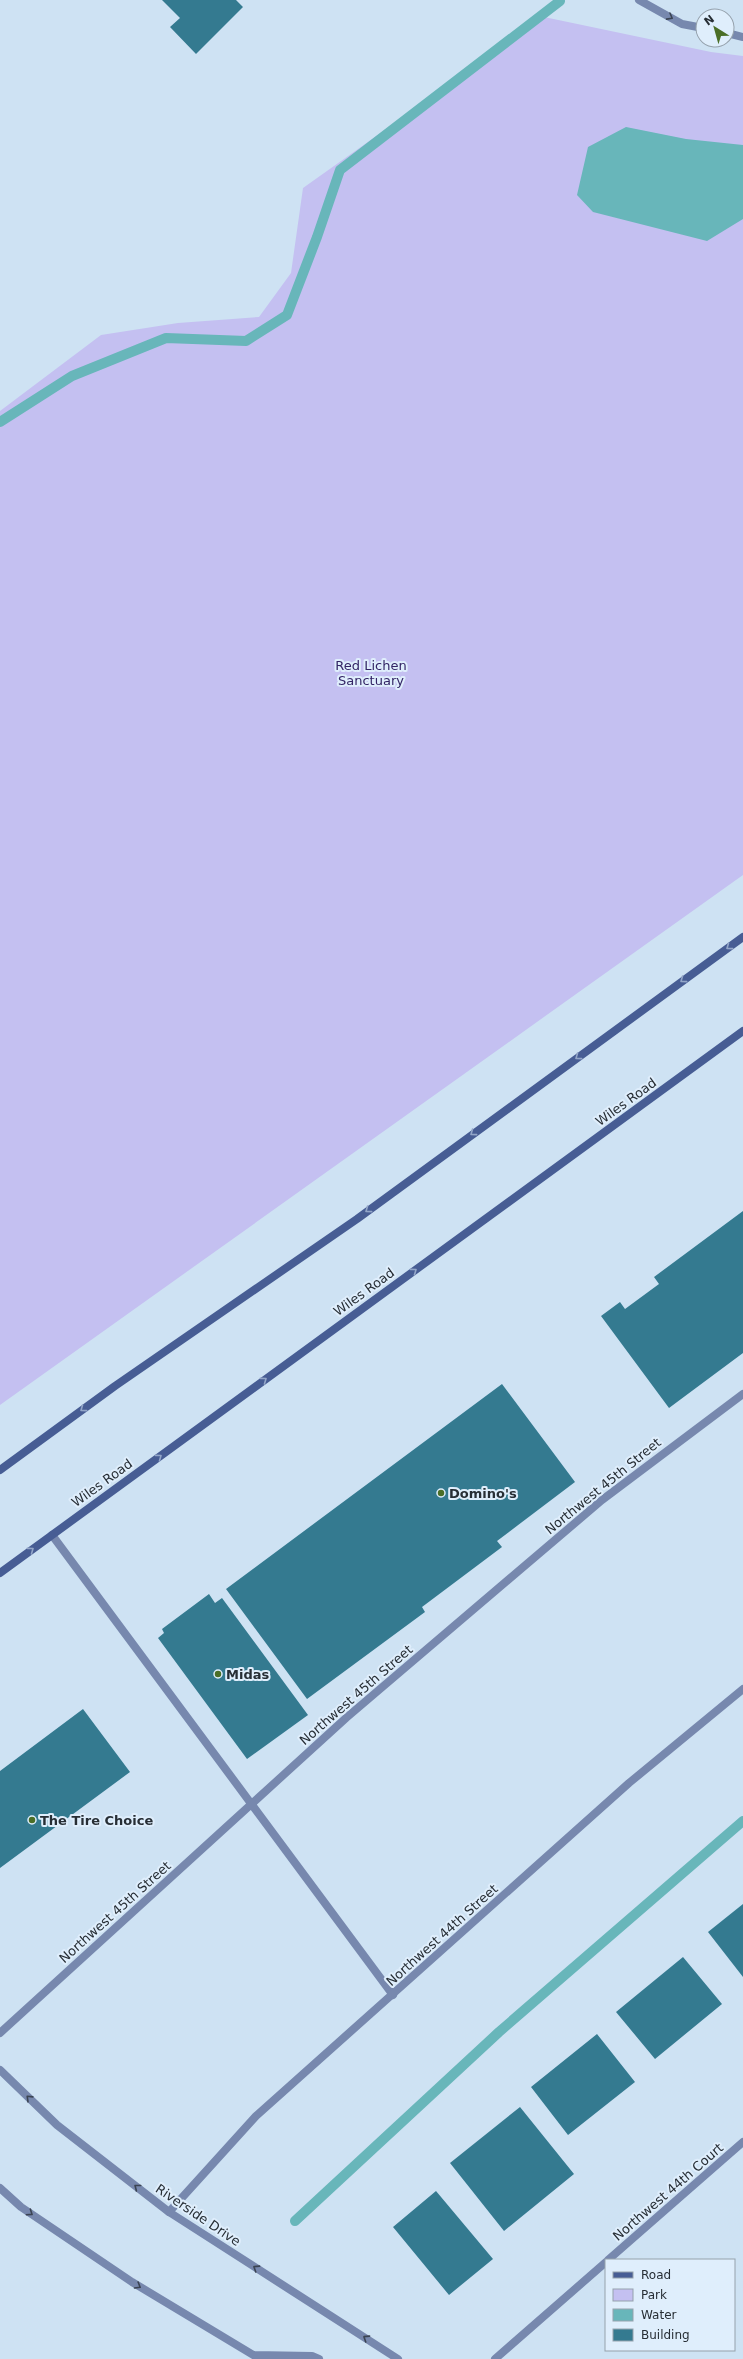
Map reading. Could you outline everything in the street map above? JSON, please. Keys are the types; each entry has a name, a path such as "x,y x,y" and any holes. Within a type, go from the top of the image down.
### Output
{"main road":[{"path":"0,1470 115,1386 356,1219 743,937"},
{"name":"Wiles Road","path":"0,1573 743,1031"}],"street":[{"path":"639,0 682,24 695,26"},
{"name":"Northwest 45th Street","path":"0,2034 346,1718 602,1500 743,1394"},
{"path":"52,1535 393,1995"},
{"name":"Northwest 44th Street","path":"170,2212 256,2116 629,1783 743,1689"},
{"name":"Riverside Drive","path":"0,2070 57,2125 170,2212 398,2359"},
{"name":"Northwest 44th Court","path":"609,2259 743,2142"},
{"path":"0,2188 21,2207 132,2282 257,2357 312,2356 318,2359"},
{"path":"495,2359 605,2263"}],"green space":[{"name":"Red Lichen Sanctuary","path":"544,17 711,52 743,56 743,875 0,1405 0,411 101,335 178,323 259,317 291,273 303,188"}],"water":[{"path":"626,127 686,139 743,145 743,219 707,241 593,212 577,195 588,147"}],"building":[{"path":"162,0 236,0 243,7 196,54 170,27 180,18"},
{"path":"743,1211 743,1353 669,1408 601,1316 620,1302 625,1309 659,1284 654,1277"},
{"path":"502,1384 575,1482 497,1541 502,1547 422,1607 425,1612 307,1699 226,1589"},
{"path":"209,1594 215,1603 222,1598 308,1715 247,1759 158,1638 164,1633 162,1629"},
{"name":"The Tire Choice","path":"83,1709 130,1772 0,1868 0,1771"},
{"path":"743,1904 743,1977 708,1932"},
{"path":"683,1957 722,2004 655,2059 616,2012"},
{"path":"597,2034 635,2082 568,2135 531,2087"},
{"path":"520,2107 574,2174 504,2231 450,2163"},
{"path":"436,2191 493,2259 449,2295 393,2227"}],"waterway":[{"path":"0,422 72,376 166,338 246,341 287,315 317,237 340,170 560,1"},
{"path":"295,2221 499,2032 743,1821"}],"place":[{"name":"Domino's","path":"441,1493"},
{"name":"Midas","path":"218,1674"},
{"name":"The Tire Choice","path":"32,1820"}]}
